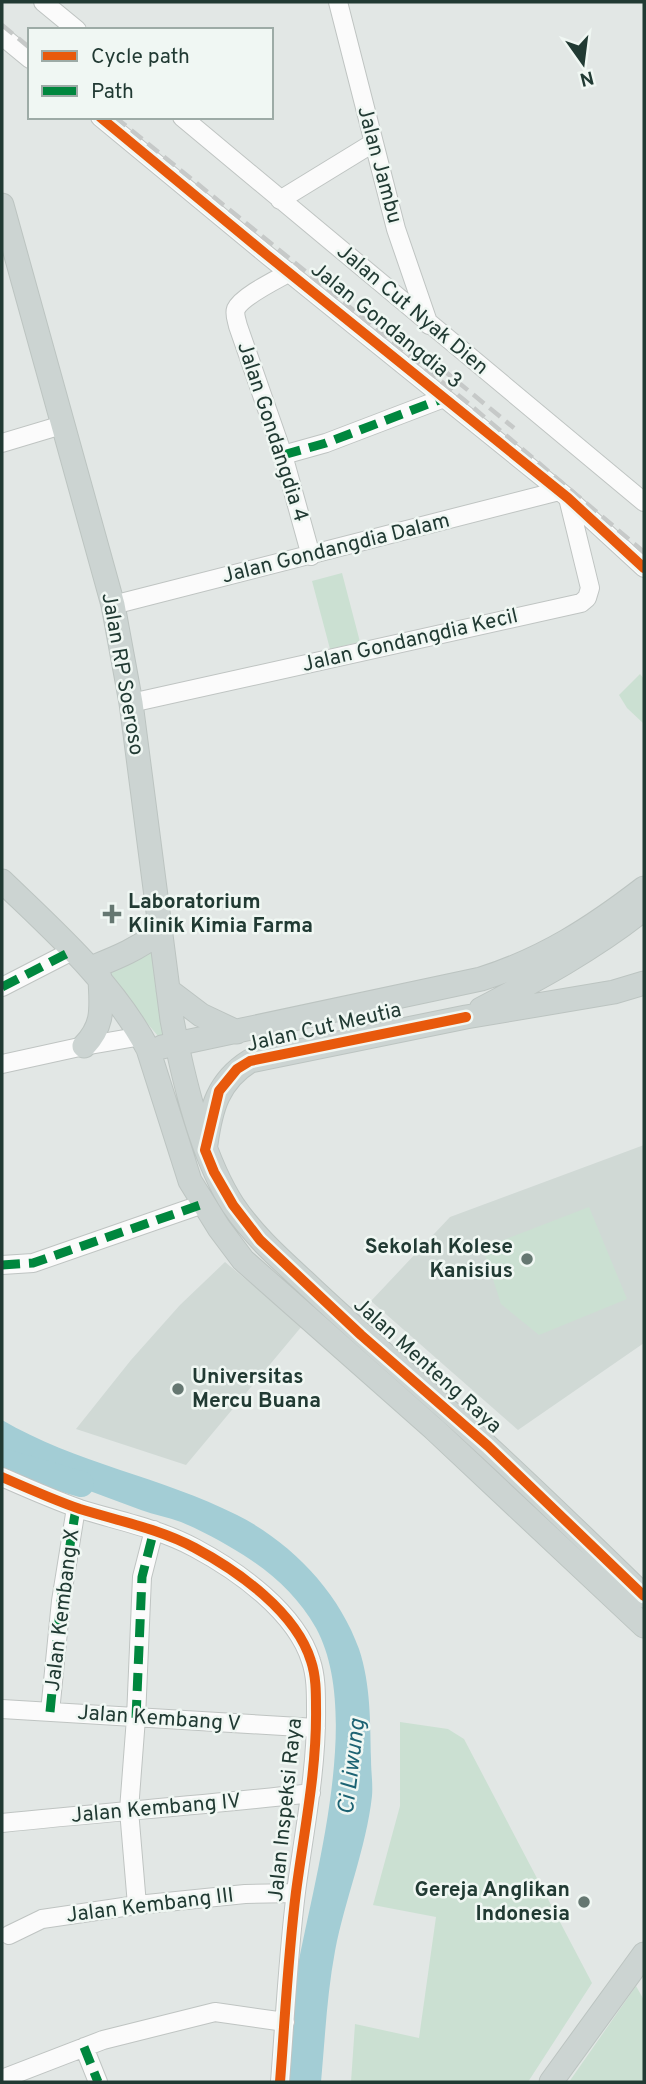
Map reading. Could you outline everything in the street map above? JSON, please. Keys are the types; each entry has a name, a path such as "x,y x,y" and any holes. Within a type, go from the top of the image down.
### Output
{"main road":[{"name":"Jalan RP Soeroso","path":"2,205 113,605 131,703 177,1044 205,1150"},
{"name":"Jalan Menteng Raya","path":"2,881 95,973 145,1043 190,1181 243,1260 434,1429 644,1626"},
{"name":"Jalan Cut Meutia","path":"145,1043 177,1044 481,979 517,968 602,920 644,888"},
{"name":"Jalan Cut Meutia","path":"466,1017 558,968 612,935 644,909"},
{"path":"83,1046 95,1035 100,1022 95,973 160,932"},
{"name":"Jalan Cut Meutia","path":"205,1150 219,1091 237,1069 250,1060 644,984"},
{"path":"168,990 201,1015 240,1031 240,1045 250,1060"},
{"name":"Jalan Menteng Raya","path":"205,1150 233,1205 260,1240 361,1335 488,1446 644,1595"},
{"path":"551,2082 644,1954"}],"street":[{"path":"43,2 75,28"},
{"name":"Jalan Jambu","path":"338,2 396,229 430,326"},
{"path":"2,36 28,57"},
{"name":"Jalan Gondangdia 3","path":"102,119 564,494 644,568"},
{"name":"Jalan Cut Nyak Dien","path":"184,119 644,502"},
{"path":"281,200 373,143"},
{"name":"Jalan Gondangdia 4","path":"290,272 249,296 236,307 238,326 283,455 311,556"},
{"path":"283,455 326,443 444,398"},
{"path":"2,443 62,425"},
{"name":"Jalan Gondangdia Dalam","path":"113,605 564,494"},
{"name":"Jalan Gondangdia Kecil","path":"131,703 581,603 587,598 590,588 564,494"},
{"path":"2,987 74,950"},
{"path":"2,1065 83,1046 145,1043"},
{"path":"2,1266 33,1263 204,1204"},
{"name":"Jalan Inspeksi Raya","path":"2,1477 76,1507 154,1530 193,1547 231,1569 282,1614 299,1637 311,1661 316,1684 316,1728 296,1893 280,2082"},
{"name":"Jalan Kembang X","path":"50,1712 61,1601 76,1507"},
{"path":"137,1905 129,1810 142,1577 154,1530"},
{"name":"Jalan Kembang V","path":"2,1709 316,1728"},
{"name":"Jalan Kembang IV","path":"2,1823 222,1804 310,1793"},
{"name":"Jalan Kembang III","path":"9,1935 42,1919 137,1905 296,1893"},
{"path":"2,2079 103,2040 215,2012 285,2022"},
{"path":"84,2047 98,2082"}],"shaded area":[{"name":"Sekolah Kolese Kanisius","path":"644,1145 644,1343 518,1430 371,1301 450,1217"},
{"name":"Universitas Mercu Buana","path":"225,1262 302,1326 186,1465 76,1429 131,1360 180,1305"}],"green space":[{"path":"342,573 360,642 330,649 312,581"},
{"path":"640,674 644,679 644,724 627,708 619,695"},
{"path":"154,944 161,995 164,1043 100,968"},
{"path":"589,1207 627,1299 539,1335 501,1304 483,1248"},
{"path":"400,1722 448,1729 464,1739 592,1983 528,2082 351,2082 355,2024 419,2038 436,1917 373,1905 400,1806"},
{"path":"636,1986 644,2000 644,2082 569,2082"}],"water":[{"path":"2,1420 59,1448 179,1490 257,1526 294,1554 311,1571 339,1608 350,1628 359,1649 368,1690 372,1796 365,1835 335,1951 321,2082 289,2082 295,1985 323,1844 335,1750 335,1705 329,1664 316,1628 296,1599 270,1574 199,1530 2,1458"}],"waterway":[{"name":"Ci Liwung","path":"2,1461 81,1484"}],"railway":[{"path":"2,25 28,46"},
{"path":"117,119 463,399 644,552"},
{"path":"392,328 514,428"}],"marked path":[{"path":"283,455 326,443 444,398"},
{"path":"2,987 74,950"},
{"path":"2,1265 33,1263 203,1204"},
{"path":"50,1712 61,1601 76,1508"},
{"path":"136,1718 142,1577 154,1530"},
{"path":"84,2047 98,2082"}],"cycle path":[{"path":"102,119 568,498 644,568"},
{"path":"466,1017 250,1061 237,1069 219,1091 205,1150 233,1205 260,1240 361,1335 488,1446 644,1596"},
{"path":"2,1477 80,1509 154,1530 195,1548 229,1568 264,1595 293,1626 303,1643 315,1678 316,1731 293,1916 280,2082"}],"place":[{"name":"Laboratorium Klinik Kimia Farma","path":"112,914"},
{"name":"Sekolah Kolese Kanisius","path":"527,1259"},
{"name":"Universitas Mercu Buana","path":"178,1389"},
{"name":"Gereja Anglikan Indonesia","path":"584,1902"}]}
